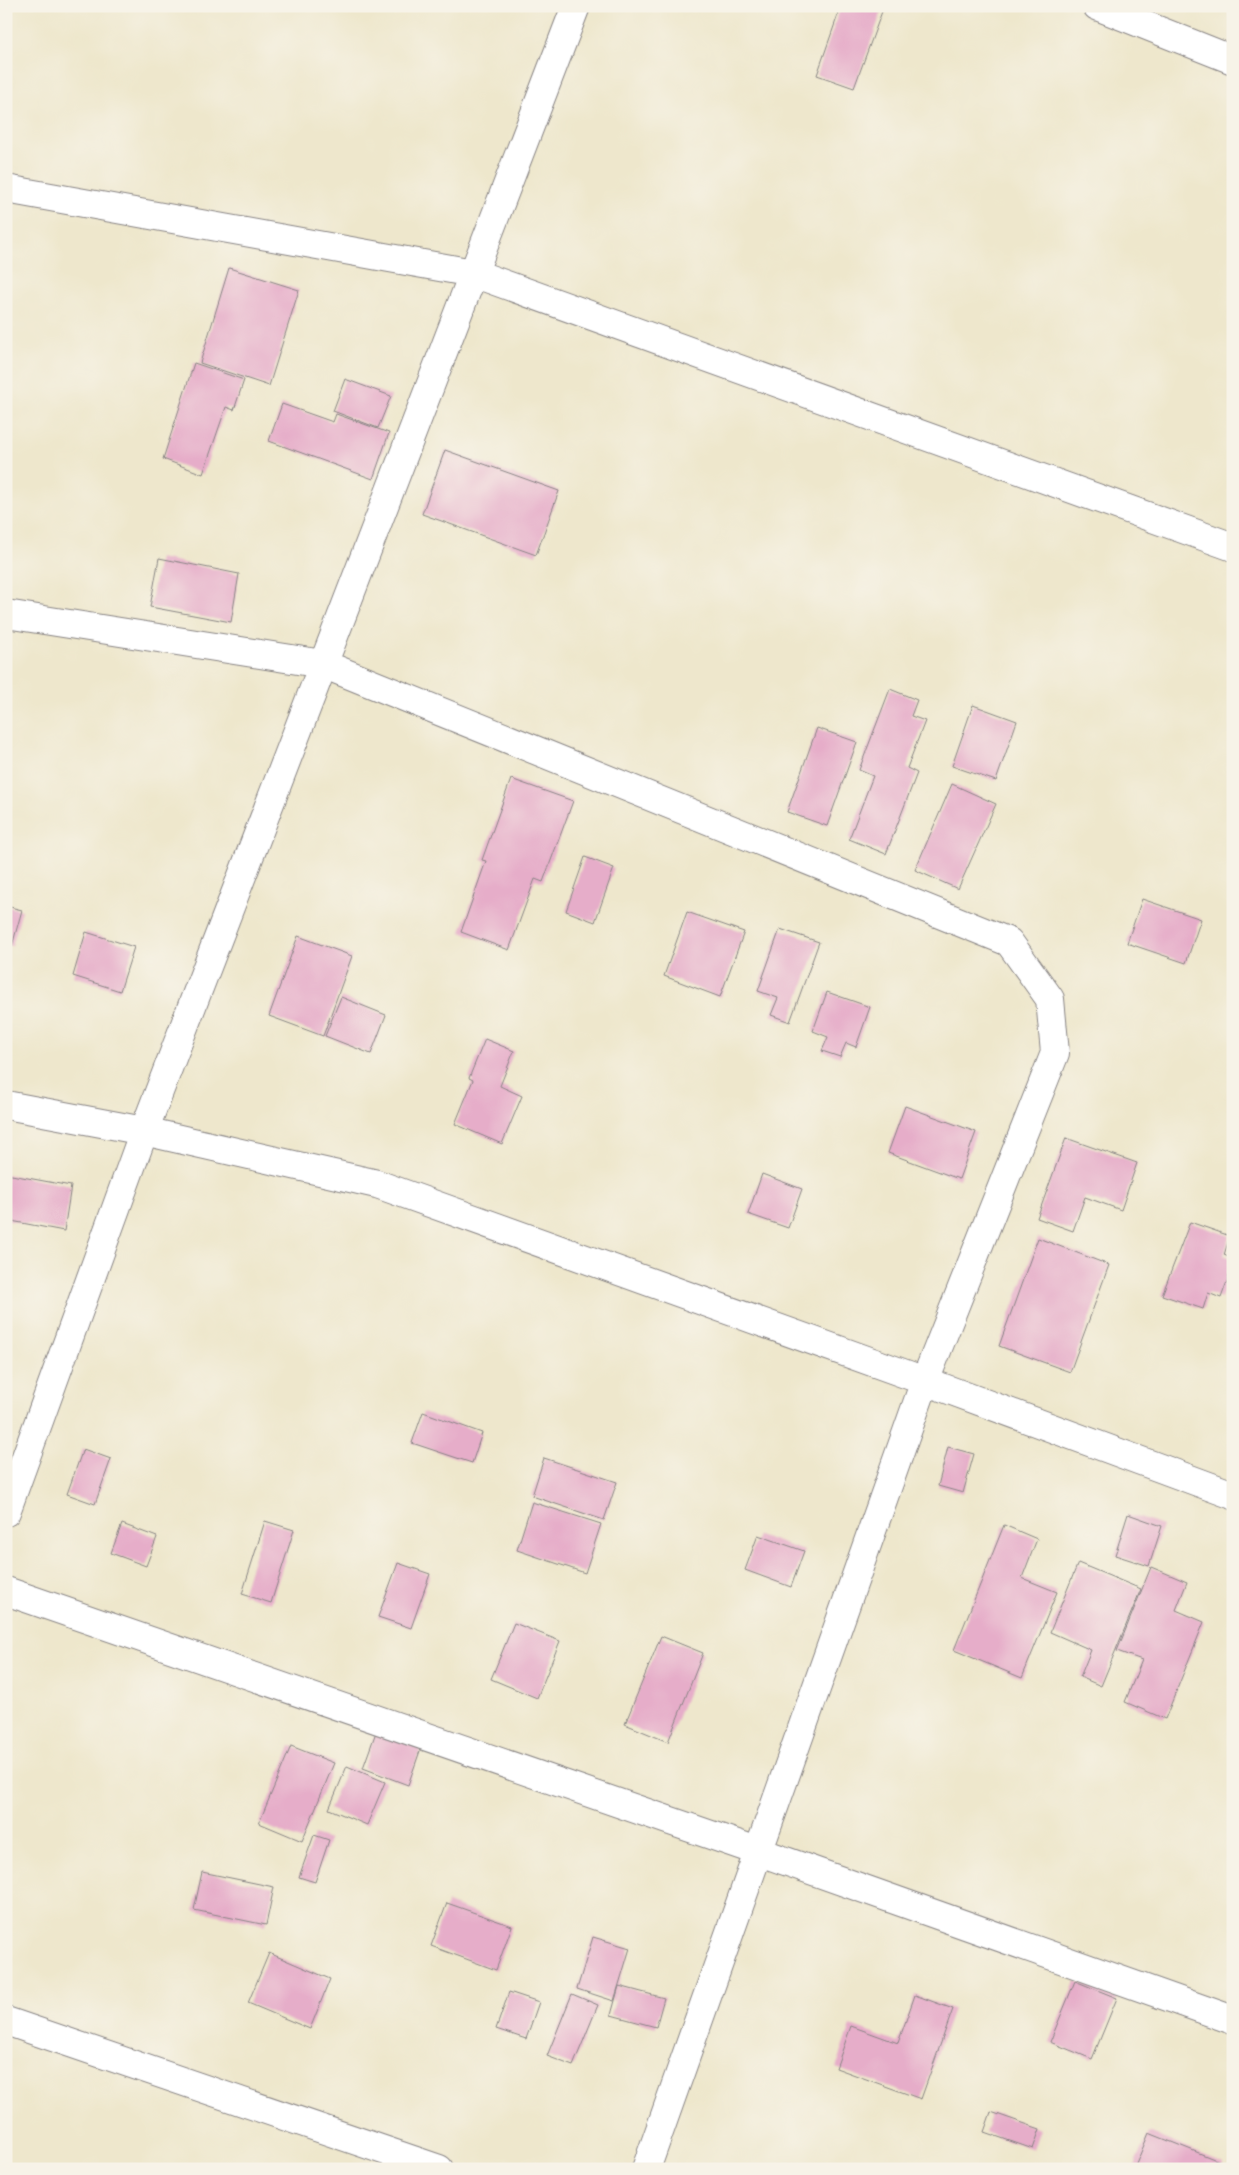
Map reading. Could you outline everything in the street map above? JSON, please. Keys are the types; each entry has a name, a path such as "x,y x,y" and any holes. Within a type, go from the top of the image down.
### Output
{"street":[{"path":"6,1512 144,1131 576,6"},
{"path":"1097,6 1233,60"},
{"path":"6,189 473,272 1233,547"},
{"path":"6,614 323,664 1009,942 1050,999 1055,1052 925,1381 760,1852 646,2169"},
{"path":"6,1105 144,1131 377,1184 925,1381 1233,1496"},
{"path":"6,1591 760,1852 1233,2020"},
{"path":"6,2021 439,2169"}],"building":[{"path":"841,6 884,6 854,88 817,75"},
{"path":"229,268 299,290 269,386 200,363"},
{"path":"194,363 244,380 234,410 226,407 203,474 163,459"},
{"path":"345,379 391,396 378,428 333,411"},
{"path":"282,404 333,422 336,414 389,433 373,479 269,441"},
{"path":"445,450 559,491 536,555 422,514"},
{"path":"159,558 239,574 231,622 150,607"},
{"path":"890,689 917,700 911,716 925,721 907,768 917,773 886,854 849,839 873,776 859,770"},
{"path":"973,705 1017,721 996,781 952,766"},
{"path":"817,728 857,742 827,826 787,812"},
{"path":"511,779 573,801 543,882 535,879 509,950 461,932 486,861 482,860"},
{"path":"952,784 996,804 958,889 915,870"},
{"path":"585,857 614,868 595,922 566,911"},
{"path":"1142,899 1201,919 1186,963 1127,943"},
{"path":"6,906 22,910 12,946 6,945"},
{"path":"687,912 744,932 720,997 664,976"},
{"path":"780,929 819,942 790,1022 771,1015 778,998 758,991"},
{"path":"86,932 134,947 120,991 73,976"},
{"path":"298,936 352,956 323,1036 269,1016"},
{"path":"827,992 870,1007 856,1047 846,1043 840,1057 822,1051 828,1037 813,1031"},
{"path":"341,997 386,1015 371,1054 325,1036"},
{"path":"485,1039 514,1051 500,1086 522,1096 502,1144 455,1124 473,1080 469,1078"},
{"path":"905,1106 976,1132 959,1179 888,1153"},
{"path":"1066,1138 1137,1163 1121,1210 1085,1197 1073,1231 1037,1218"},
{"path":"6,1174 71,1186 64,1231 6,1220"},
{"path":"762,1174 802,1189 788,1228 748,1214"},
{"path":"1190,1222 1230,1236 1224,1255 1233,1259 1233,1265 1221,1298 1208,1293 1203,1309 1162,1295"},
{"path":"1038,1238 1109,1265 1070,1372 999,1346"},
{"path":"423,1412 482,1433 472,1463 412,1443"},
{"path":"948,1447 974,1454 963,1493 938,1486"},
{"path":"83,1449 111,1459 95,1504 67,1494"},
{"path":"544,1458 617,1482 604,1520 532,1496"},
{"path":"532,1502 601,1524 585,1573 517,1550"},
{"path":"1128,1514 1162,1526 1149,1566 1115,1555"},
{"path":"265,1521 294,1530 271,1603 242,1594"},
{"path":"122,1524 157,1537 146,1566 111,1553"},
{"path":"1004,1525 1037,1539 1022,1578 1057,1592 1022,1678 954,1650"},
{"path":"758,1535 804,1551 791,1587 745,1570"},
{"path":"398,1563 430,1574 411,1628 378,1617"},
{"path":"1078,1563 1141,1589 1101,1686 1080,1677 1091,1650 1050,1632"},
{"path":"1151,1567 1187,1582 1176,1610 1204,1622 1165,1719 1125,1702 1142,1660 1117,1651"},
{"path":"514,1623 560,1641 537,1698 491,1679"},
{"path":"661,1636 703,1653 668,1742 625,1724"},
{"path":"376,1732 421,1748 408,1785 363,1768"},
{"path":"291,1746 334,1763 302,1841 259,1823"},
{"path":"347,1766 385,1782 367,1825 329,1809"},
{"path":"314,1835 329,1840 315,1882 299,1877"},
{"path":"202,1872 274,1887 266,1925 194,1910"},
{"path":"447,1903 512,1926 496,1970 431,1946"},
{"path":"593,1937 630,1948 614,2001 577,1989"},
{"path":"269,1953 330,1979 310,2029 248,2003"},
{"path":"1075,1981 1117,1998 1092,2059 1050,2042"},
{"path":"619,1986 664,1998 656,2027 611,2015"},
{"path":"509,1992 539,2002 526,2039 496,2029"},
{"path":"572,1994 598,2005 573,2066 547,2056"},
{"path":"915,1995 953,2009 921,2099 836,2068 851,2026 898,2043"},
{"path":"991,2112 1040,2129 1033,2149 984,2132"},
{"path":"1149,2133 1224,2163 1222,2169 1134,2169"}]}
